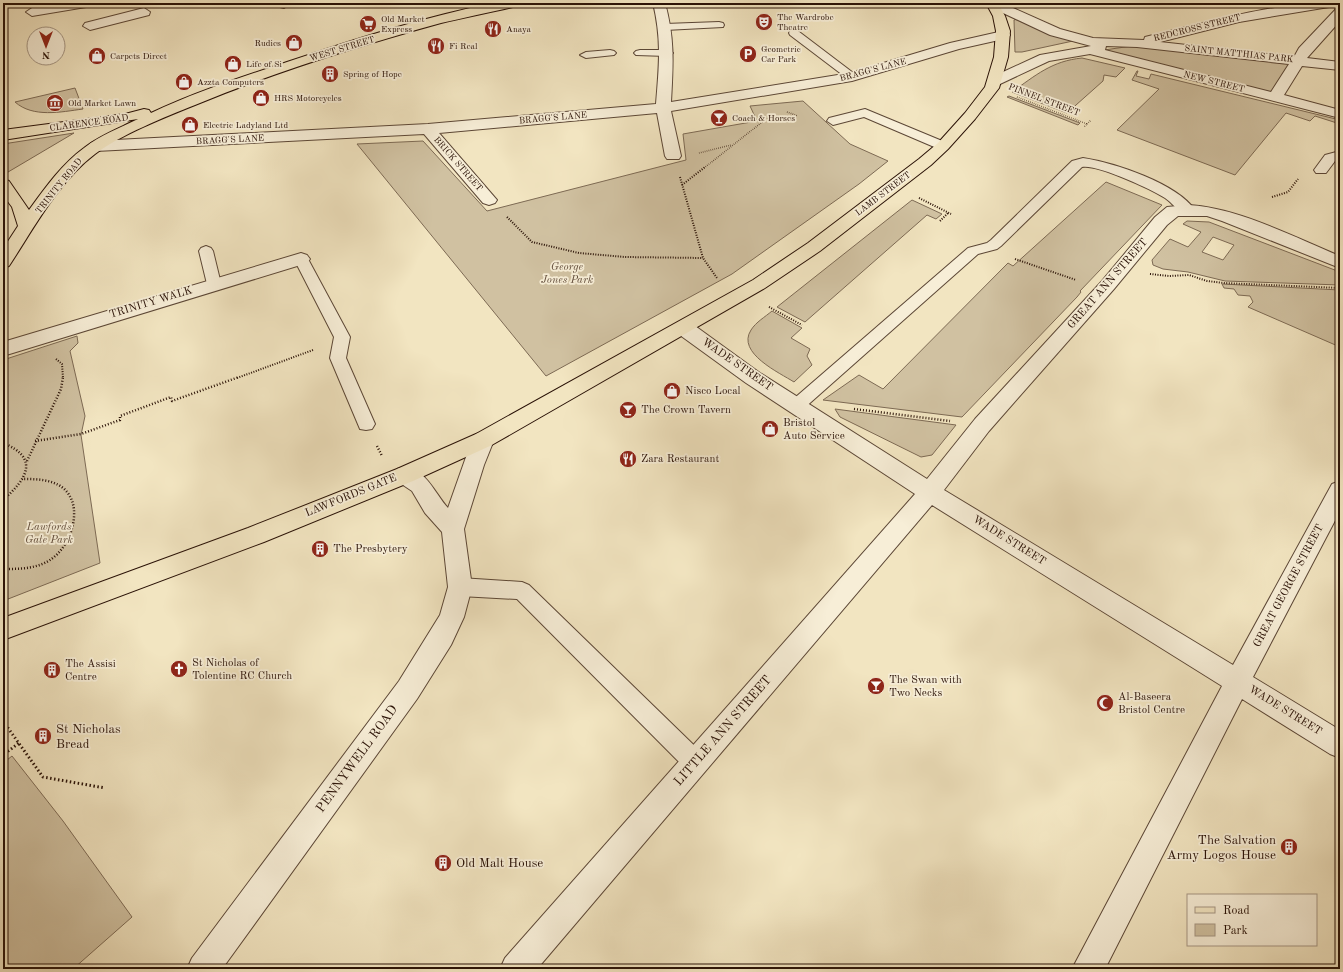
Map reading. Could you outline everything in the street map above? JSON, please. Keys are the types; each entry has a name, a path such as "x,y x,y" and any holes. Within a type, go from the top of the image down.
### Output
{"main road":[{"name":"WEST STREET","path":"174,107 249,79 349,46 492,5 513,3"},
{"name":"LAMB STREET","path":"684,328 771,276 814,247 943,146 993,84 1001,57 1003,35 999,16 992,3"},
{"name":"CLARENCE ROAD","path":"3,135 126,118 174,107"},
{"name":"TRINITY ROAD","path":"3,262 27,226 64,177 83,156 96,146 174,107"},
{"path":"3,184 20,207 27,226"},
{"name":"LAWFORDS GATE","path":"3,629 256,535 399,477 483,440 684,328"}],"street":[{"path":"32,12 86,3"},
{"path":"659,3 665,27 667,53 663,108 674,157"},
{"name":"SAINT MATTHIAS PARK","path":"992,3 1068,37 1107,43 1137,43 1300,60 1340,66"},
{"name":"REDCROSS STREET","path":"1137,43 1239,18 1329,3"},
{"path":"90,26 117,13 144,12"},
{"path":"1275,98 1300,60 1304,51 1340,13"},
{"name":"BRAGG'S LANE","path":"96,146 428,129 663,108 852,76 955,46 1003,35"},
{"name":"SAINT MATTHIAS PARK","path":"993,84 1045,58 1137,43"},
{"name":"NEW STREET","path":"1088,50 1340,114"},
{"name":"BRICK STREET","path":"428,129 489,200"},
{"name":"GREAT ANN STREET","path":"929,492 982,425 1108,285 1162,221 1173,211 1208,211 1228,217 1340,262"},
{"name":"TRINITY WALK","path":"3,349 214,284 301,259"},
{"name":"WADE STREET","path":"684,328 796,406 929,492 1340,745"},
{"name":"PENNYWELL ROAD","path":"207,967 408,690 442,638 452,617 460,587 453,529 473,465 483,440"},
{"path":"399,477 420,485 433,507 453,529"},
{"name":"GREAT GEORGE STREET","path":"1088,969 1268,623 1340,490"},
{"name":"LITTLE ANN STREET","path":"516,969 696,763 929,492"}],"lane":[{"path":"665,27 719,25"},
{"path":"794,32 852,76"},
{"path":"586,55 610,53"},
{"path":"640,53 667,53"},
{"path":"833,121 865,113 943,146"},
{"path":"1321,170 1330,158 1340,155"},
{"path":"796,406 973,251 992,246 996,243 1077,164 1083,162 1098,165 1171,194 1182,202 1188,210"},
{"path":"206,251 214,284"},
{"path":"301,259 342,337 338,358 366,424"},
{"path":"460,587 522,591 696,763"}],"path":[{"name":"PINNEL STREET","path":"993,84 1087,124 1084,127"},
{"path":"682,185 772,114"},
{"path":"1087,124 1091,120"},
{"path":"721,283 703,258 674,157 734,144"},
{"path":"1272,197 1288,192 1305,171 1321,170"},
{"path":"895,185 951,214"},
{"path":"489,200 532,242 587,254 625,258 703,258"},
{"path":"940,221 948,213"},
{"path":"982,248 1087,284 1108,285"},
{"path":"1121,270 1165,276 1188,275 1219,283 1340,288"},
{"path":"763,303 802,325"},
{"path":"36,441 81,434 120,420 120,416 171,397 172,401 305,352"},
{"path":"3,500 15,489 22,479 26,461 61,389 62,364 58,359 52,358"},
{"path":"850,408 982,425"},
{"path":"366,424 399,477"},
{"path":"3,443 14,446 22,452 26,461"},
{"path":"3,569 22,569 43,564 56,556 72,530 73,519 69,495 63,489 50,482 22,479"},
{"path":"3,721 43,776 105,788"},
{"path":"3,757 3,755 19,743"}],"green space":[{"path":"1017,19 1049,34 1073,41 1022,52 1015,52 1014,20"},
{"path":"1139,45 1293,61 1271,94 1097,51"},
{"path":"1082,58 1125,68 1116,77 1104,75 1103,81 1067,113 1012,92 1053,66 1062,62"},
{"path":"1137,71 1136,76 1149,79 1151,74 1340,120 1340,124 1315,116 1310,121 1286,113 1235,175 1117,130 1159,89 1132,80"},
{"path":"75,88 83,109 48,113 30,110 15,102"},
{"path":"1009,96 1080,123 1078,125 1007,97"},
{"name":"George Jones Park","path":"803,101 850,144 888,161 859,184 732,274 546,376 357,144 423,141 487,211 686,160 683,134 757,121 750,106"},
{"path":"74,133 3,175 3,144"},
{"path":"1106,182 1162,205 1080,291 1081,292 1077,297 962,417 823,400 859,375 883,389 1008,263 1013,266"},
{"path":"912,200 942,214 936,219 927,215 805,322 777,307"},
{"path":"1187,221 1209,222 1340,272 1340,285 1225,281 1188,272 1163,269 1153,265 1152,260 1170,239 1188,247 1201,232 1183,224","holes":["1213,237 1234,245 1223,260 1202,252"]},
{"path":"1222,284 1340,290 1340,347 1248,307 1253,302 1250,296 1238,295 1234,289 1224,288"},
{"path":"772,311 802,328 791,338 810,349 807,356 812,365 794,382 770,368 754,354 749,347 748,338 751,330 758,322"},
{"name":"Lawfords Gate Park","path":"77,336 78,343 70,351 85,416 81,435 100,563 3,601 3,360"},
{"path":"835,409 956,425 932,455 921,457 840,417"},
{"path":"12,756 63,821 132,917 73,969 3,969 3,802 7,760"}],"place":[{"name":"The Wardrobe Theatre","path":"764,22"},
{"name":"Old Market Express","path":"368,24"},
{"name":"Anaya","path":"493,29"},
{"name":"Rudies","path":"294,43"},
{"name":"Fi Real","path":"436,46"},
{"name":"Geometric Car Park","path":"748,54"},
{"name":"Carpets Direct","path":"97,56"},
{"name":"Life of Si","path":"233,64"},
{"name":"Spring of Hope","path":"330,74"},
{"name":"Azzta Computers","path":"184,82"},
{"name":"HRS Motorcycles","path":"261,98"},
{"name":"Old Market Lawn","path":"55,103"},
{"name":"Coach & Horses","path":"719,118"},
{"name":"Electric Ladyland Ltd","path":"190,125"},
{"name":"Nisco Local","path":"672,391"},
{"name":"The Crown Tavern","path":"628,410"},
{"name":"Bristol Auto Service","path":"770,429"},
{"name":"Zara Restaurant","path":"628,459"},
{"name":"The Presbytery","path":"320,549"},
{"name":"St Nicholas of Tolentine RC Church","path":"179,669"},
{"name":"The Assisi Centre","path":"52,670"},
{"name":"The Swan with Two Necks","path":"876,686"},
{"name":"Al-Baseera Bristol Centre","path":"1105,703"},
{"name":"St Nicholas Bread","path":"43,736"},
{"name":"The Salvation Army Logos House","path":"1289,847"},
{"name":"Old Malt House","path":"443,863"}]}
